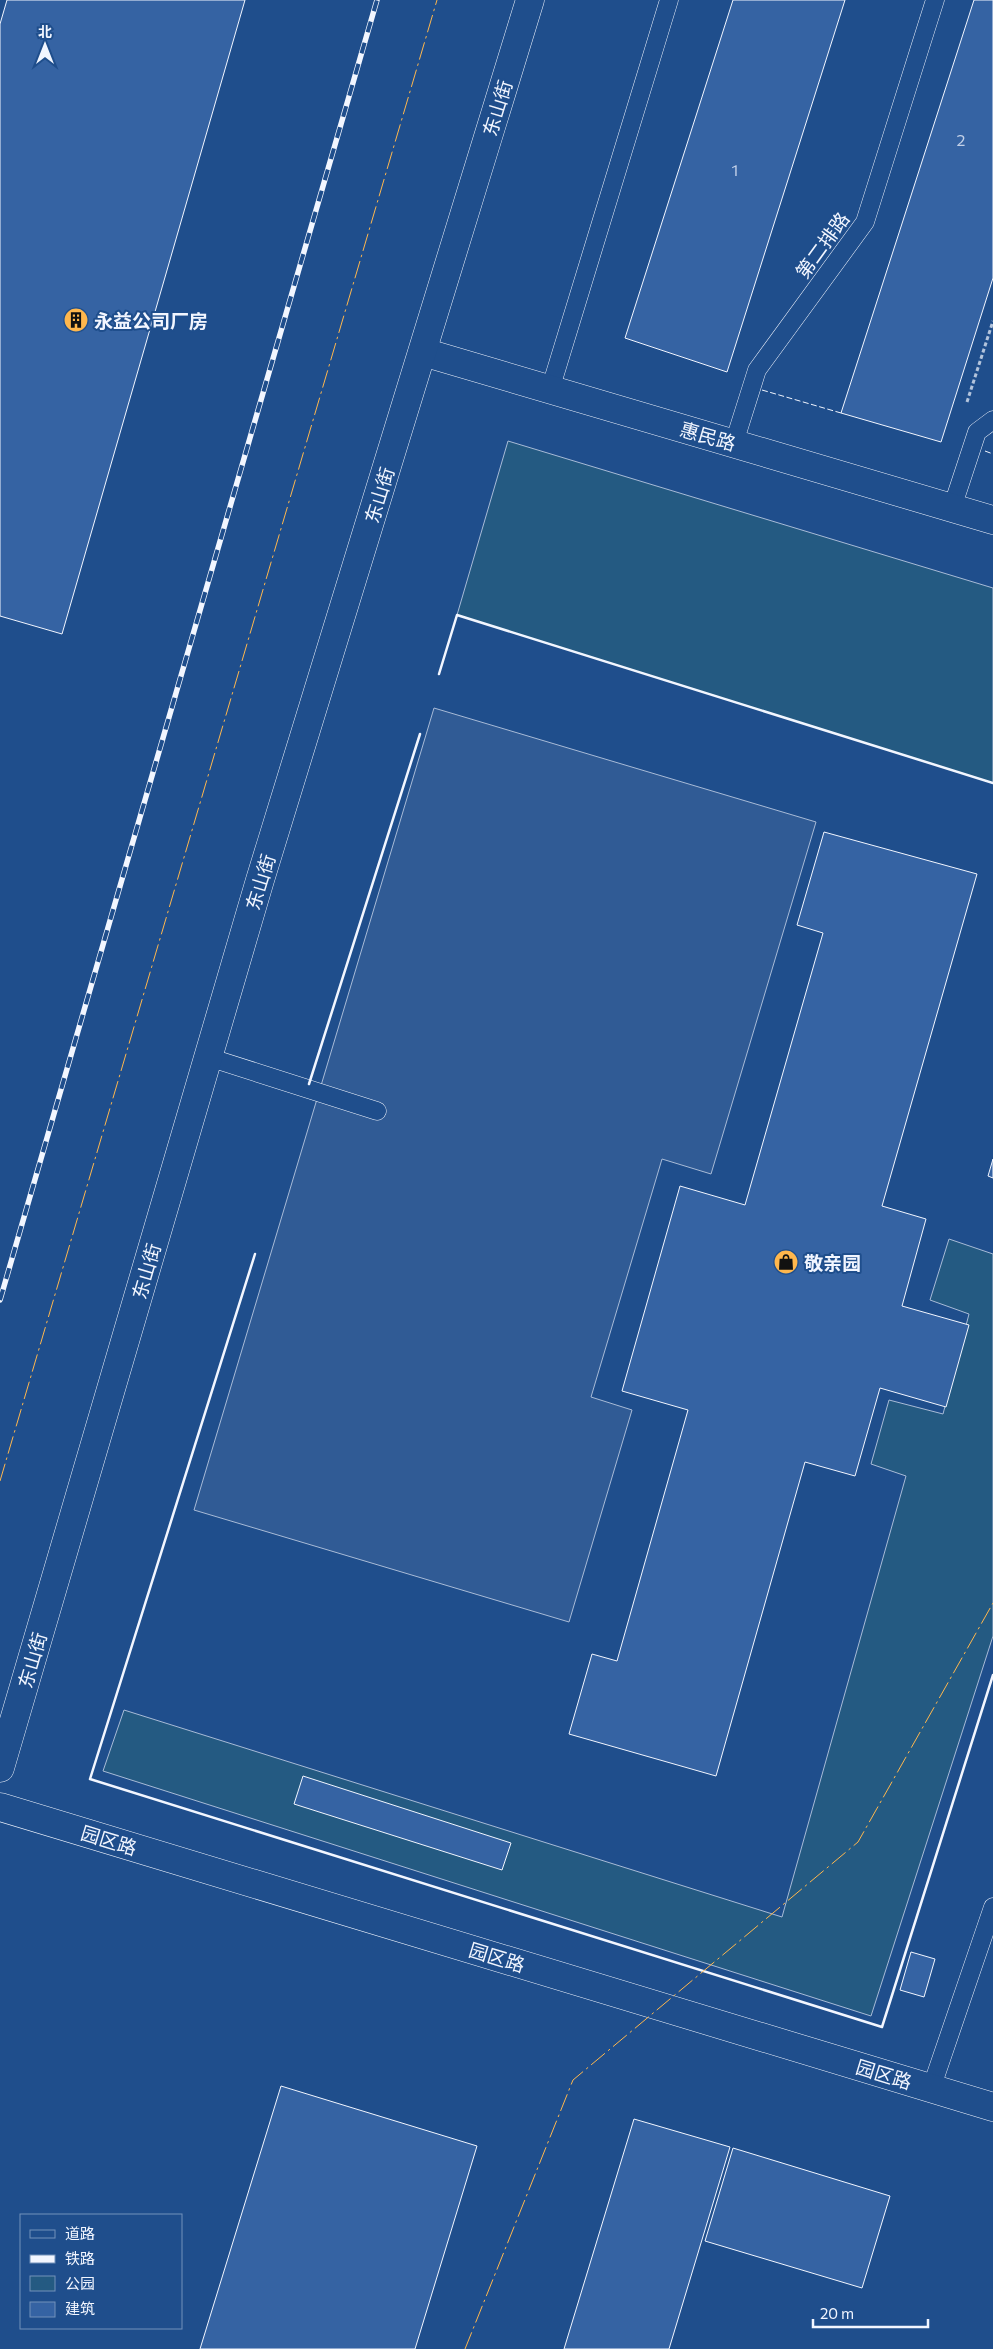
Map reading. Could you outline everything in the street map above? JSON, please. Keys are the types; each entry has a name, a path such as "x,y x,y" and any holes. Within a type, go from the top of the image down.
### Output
{"main road":[{"name":"东山街","path":"0,1768 266,861 530,0"},
{"name":"惠民路","path":"423,352 993,520"},
{"name":"园区路","path":"0,1807 993,2107"}],"lane":[{"path":"550,390 669,0"},
{"name":"第二排路","path":"734,443 757,370 865,222 934,0"},
{"path":"952,508 976,432 993,420"},
{"path":"208,1057 377,1110"},
{"path":"931,2088 993,1907"}],"green space":[{"path":"508,441 993,588 993,783 457,615"},
{"path":"949,1239 993,1254 993,1636 871,2016 103,1771 124,1710 782,1917 906,1476 871,1464 889,1400 943,1414 969,1314 930,1300"}],"shaded area":[{"path":"434,708 816,822 711,1174 662,1159 591,1397 632,1410 569,1622 194,1510"}],"building":[{"name":"永益公司厂房","path":"7,0 245,0 62,634 0,616 0,24"},
{"path":"733,0 845,0 727,372 625,338"},
{"path":"974,0 993,0 993,278 941,442 841,413"},
{"name":"敬亲园","path":"824,832 977,874 882,1206 926,1219 902,1306 969,1325 946,1407 880,1388 855,1476 805,1462 716,1776 569,1734 592,1654 617,1661 688,1410 622,1391 680,1186 745,1205 823,933 797,925"},
{"path":"993,1159 993,1178 988,1176"},
{"path":"303,1776 511,1843 502,1870 294,1804"},
{"path":"911,1952 935,1959 924,1997 900,1990"},
{"path":"281,2086 477,2146 415,2349 200,2349"},
{"path":"634,2119 730,2147 669,2349 564,2349"},
{"path":"733,2148 890,2196 862,2288 705,2241"}],"railway":[{"path":"0,1300 377,0"}],"fence":[{"path":"762,390 841,413"},
{"path":"985,451 993,454"}],"wall":[{"path":"439,674 457,615 993,783"},
{"path":"309,1084 420,734"},
{"path":"255,1254 90,1779 882,2027 993,1675"}],"power":[{"path":"0,1481 437,0"},
{"path":"465,2349 573,2080 858,1842 993,1603"}],"place":[{"name":"永益公司厂房","path":"76,320"},
{"name":"敬亲园","path":"786,1262"}]}
